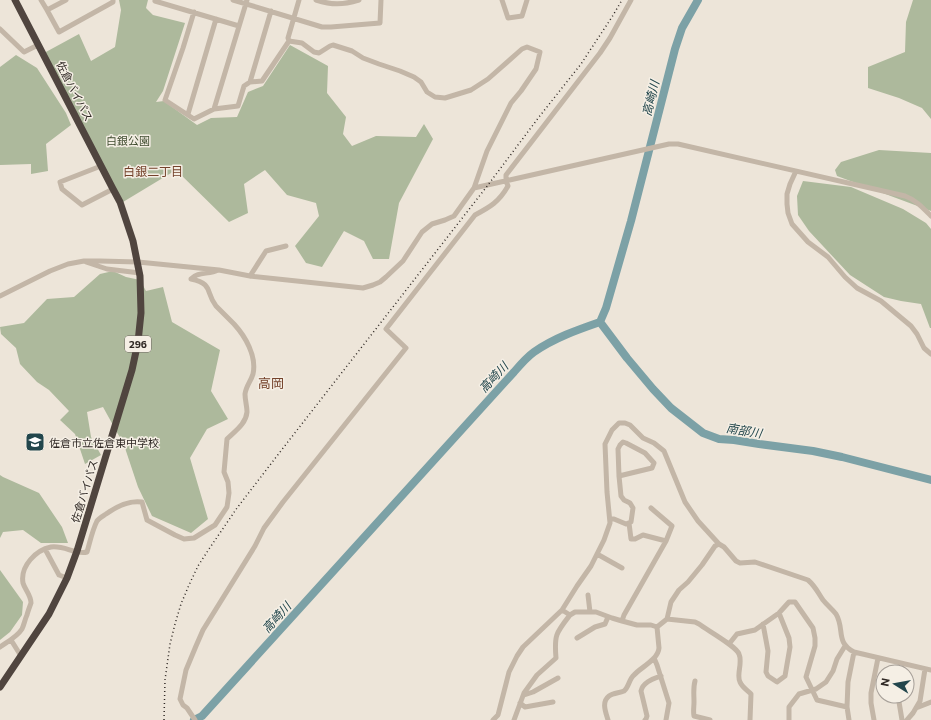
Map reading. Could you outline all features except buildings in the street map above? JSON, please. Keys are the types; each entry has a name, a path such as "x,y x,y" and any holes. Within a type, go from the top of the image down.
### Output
{"highway":[{"name":"佐倉バイパス","path":"0,687 49,614 67,578 77,551 132,370 138,342 141,313 140,273 138,262 133,241 120,202 15,0"}],"street":[{"path":"41,0 59,32 113,2 112,0"},
{"path":"47,10 66,0"},
{"path":"156,0 155,1 239,26"},
{"path":"232,0 246,2 271,12 322,27 380,23 381,0"},
{"path":"194,12 165,100 194,119 214,109 238,106 244,86 250,82 262,81 289,41 288,38 300,0"},
{"path":"316,0 325,3 338,4 359,0"},
{"path":"502,0 508,18 522,16 527,0"},
{"path":"195,720 187,708 182,704 180,699 186,670 207,624 255,546 264,528 406,348 386,328 475,215 488,208 503,195 508,186 506,175 600,53 631,0"},
{"path":"214,109 246,2"},
{"path":"250,82 271,12"},
{"path":"188,114 216,19"},
{"path":"0,29 24,52 38,45"},
{"path":"0,296 50,271 68,264 100,260 219,270 250,276 363,288 380,282 403,261 422,232 432,224 454,216 474,188 487,151 511,103 521,92 536,69 540,52 527,47 522,49 472,90 445,98 435,97 427,92 421,82 414,77 364,58 352,51 333,45 319,52 314,52 302,43 289,41"},
{"path":"474,188 669,144 678,144 905,196 918,203 931,216"},
{"path":"101,166 60,182 62,189 82,205 113,189"},
{"path":"796,171 790,184 786,204 792,224 808,242 828,257 845,277 857,288 881,301 911,326 924,348 931,354"},
{"path":"250,276 266,251 286,246"},
{"path":"84,261 107,269 140,273"},
{"path":"0,646 11,640 21,630 30,603 28,593 23,582 23,574 25,567 36,554 51,547 59,547 83,553 88,552 93,530 98,520 118,506 129,502 142,502 147,520 184,539 194,538 215,525 227,507 229,493 228,482 224,472 227,438 246,420 247,412 245,395 253,374 254,363 251,351 241,333 216,306 204,284 190,279 201,273 212,273 219,270"},
{"path":"493,720 498,715 509,672 517,656 523,647 562,610 591,566 605,537 610,523 605,444 612,430 619,423 630,425 643,438 654,443 664,451 685,502 698,521 718,544 724,547 736,561 740,563 754,562 808,580 813,584 836,615 845,646 854,652 902,664"},
{"path":"619,476 652,468 654,463 645,453 626,443 623,442 618,449 619,476 621,496 624,500 630,503 633,508 631,522 629,523 631,539 635,539 643,535 666,541"},
{"path":"622,621 666,541 672,526 651,508"},
{"path":"610,518 626,524 629,523"},
{"path":"656,627 667,619 671,602 679,590 688,582 718,544"},
{"path":"45,549 59,575 67,578"},
{"path":"597,554 622,568"},
{"path":"588,595 590,612"},
{"path":"729,644 737,634 755,630 779,613 789,602 795,602 813,628 815,638 815,646 806,677 812,690 817,700 847,707"},
{"path":"562,610 570,615"},
{"path":"514,720 524,695 537,675 556,658 555,647 557,633 570,615 575,612 596,612 637,625 651,625 656,627"},
{"path":"763,624 768,651 766,672 768,676 777,682 785,676 790,647 789,638 779,613"},
{"path":"577,638 594,627 605,624 608,617"},
{"path":"667,619 694,622 729,644 738,652 740,656 740,683 751,694 750,720"},
{"path":"608,720 605,703 609,696 627,688 634,674 645,667 659,651 656,627"},
{"path":"11,640 21,656"},
{"path":"790,720 789,707 799,694 816,689 826,682 845,646"},
{"path":"849,720 847,707 848,682 854,652"},
{"path":"654,658 669,703 666,720"},
{"path":"874,720 871,694 878,658"},
{"path":"907,720 920,701 928,670 915,667"},
{"path":"644,720 647,716 641,691 642,688 652,679 661,676"},
{"path":"524,695 533,692 558,678"},
{"path":"695,681 693,689 694,716 710,720"},
{"path":"520,704 526,707 553,702"},
{"path":"916,708 931,702"},
{"path":"899,704 902,720"}],"green space":[{"name":"白銀公園","path":"119,0 148,0 146,8 153,15 185,23 163,91 156,102 164,101 197,125 211,118 237,117 248,92 263,86 290,45 328,66 327,93 346,117 343,134 352,146 376,136 416,137 424,124 433,139 399,203 389,259 373,259 364,241 344,231 322,267 306,263 295,246 319,216 316,203 287,195 265,170 244,184 248,213 229,222 176,170 123,202 44,53 79,34 91,61 115,47 121,10"},
{"path":"913,0 931,0 931,119 922,108 899,98 868,88 868,67 905,52 906,22"},
{"path":"16,55 37,68 66,113 71,125 46,144 48,171 31,174 31,164 0,165 0,67"},
{"path":"879,150 931,153 931,211 837,176 835,170 841,162"},
{"path":"803,181 851,187 903,209 926,223 931,229 931,328 921,304 884,297 850,275 809,231 798,215 797,196"},
{"path":"113,271 126,277 140,280 146,291 163,287 172,322 220,350 211,391 228,419 207,429 190,458 208,519 191,533 152,516 138,487 124,445 103,407 87,412 91,437 101,455 85,464 75,434 60,420 69,411 49,390 37,382 20,364 16,348 1,334 0,327 24,323 47,299 74,297 100,274"},
{"path":"0,475 39,493 62,527 68,543 41,543 23,530 3,532 0,538"},
{"path":"0,570 23,602 22,615 10,632 0,640"}],"waterway":[{"name":"高崎川","path":"194,720 202,716 526,359 534,352 558,338 600,322 606,308 631,221 675,49 682,28 698,0"},
{"name":"南部川","path":"600,322 653,389 671,408 703,433 719,439 813,451 931,480"}],"railway":[{"path":"164,720 165,680 170,644 181,604 198,566 237,508 581,64 622,0"}],"place":[{"name":"佐倉市立佐倉東中学校","path":"35,442"}],"district":[{"name":"白銀二丁目","path":"153,171"},
{"name":"高岡","path":"271,383"}]}
